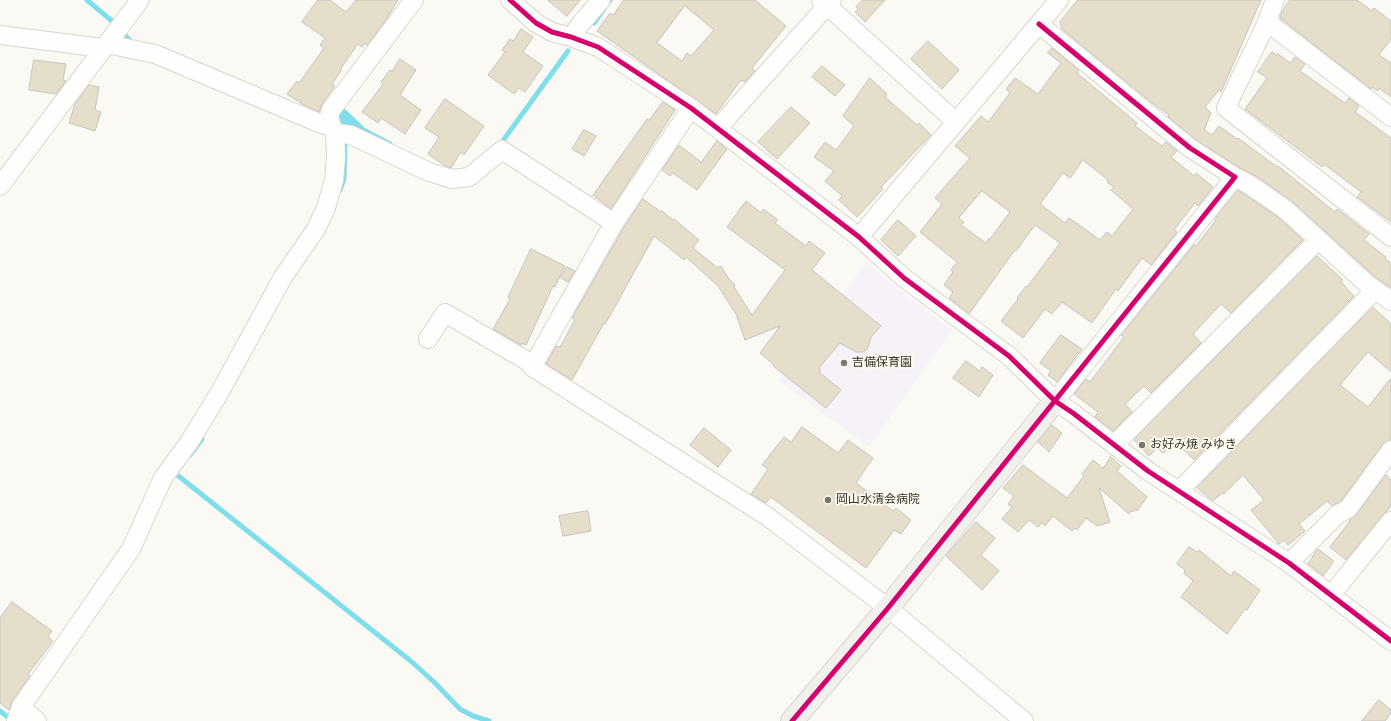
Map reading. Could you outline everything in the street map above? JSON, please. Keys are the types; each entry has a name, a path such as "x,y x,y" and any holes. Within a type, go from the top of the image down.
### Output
{"street":[{"path":"0,186 140,0"},
{"path":"24,715 130,549 163,478 190,440 220,390 283,277 316,229 326,208 334,180 336,128 331,110 414,0"},
{"path":"510,0 536,23 552,32 598,47 692,108 859,237 904,278 1009,356 1055,401 1073,413 1148,471 1290,563 1391,641"},
{"path":"571,37 601,0"},
{"path":"859,237 1059,0"},
{"path":"1275,0 1267,22 1226,108 1391,237"},
{"path":"718,128 826,2 956,122"},
{"path":"1267,22 1391,117"},
{"path":"1039,24 1190,148 1250,185 1286,210 1368,285 1391,301"},
{"path":"0,35 112,37 318,123 336,128 429,172 452,179 469,177 502,150 614,222"},
{"path":"692,108 614,222 532,367 768,517 888,608 1024,721"},
{"path":"792,721 888,608 1235,177"},
{"path":"1114,445 1318,240"},
{"path":"1179,492 1375,290"},
{"path":"428,339 445,313 534,364"},
{"path":"1290,563 1338,514 1348,508 1391,450"},
{"path":"1330,595 1391,521"}],"shaded area":[{"path":"867,262 886,280 952,330 869,447 778,380"}],"water":[{"path":"339,108 345,109 363,126 360,133 338,128 334,116"}],"building":[{"path":"318,0 330,0 346,12 356,0 398,0 384,23 367,45 365,43 362,47 358,44 341,68 342,69 332,84 335,86 322,104 319,112 302,104 287,94 297,81 299,83 324,48 320,45 325,38 302,22"},
{"path":"548,0 580,0 567,16"},
{"path":"624,0 755,0 786,26 752,68 755,71 745,82 741,80 716,114 597,31 610,13 613,15","holes":["685,6 714,30 691,56 687,53 682,61 657,43"]},
{"path":"863,0 885,0 865,22 855,12 858,9 856,7"},
{"path":"1078,0 1261,0 1221,92 1219,90 1205,107 1211,113 1204,130 1212,135 1219,126 1277,167 1278,166 1335,212 1337,209 1369,234 1364,240 1386,257 1385,259 1391,263 1391,288 1374,276 1292,201 1256,176 1240,168 1196,140 1168,117 1169,115 1062,29 1060,22"},
{"path":"1290,0 1357,0 1372,11 1374,8 1391,21 1391,39 1379,55 1391,63 1391,97 1379,88 1378,91 1372,87 1371,89 1280,18"},
{"path":"521,29 533,37 523,52 543,66 525,92 519,88 514,94 488,75 505,52 502,50 510,39 513,41"},
{"path":"928,41 959,70 942,89 911,59"},
{"path":"1052,48 1079,70 1077,73 1137,123 1135,126 1162,146 1166,142 1177,151 1171,157 1194,176 1196,173 1213,187 1198,206 1195,203 1174,230 1177,232 1151,265 1142,258 1118,291 1116,289 1092,323 1062,302 1052,314 1045,309 1023,338 1001,321 1060,243 1035,225 969,314 949,298 953,292 944,285 953,272 951,270 957,262 920,232 942,204 935,198 970,158 955,146 981,116 988,122 1010,93 1006,89 1015,78 1038,94 1061,63 1048,53","holes":["1083,160 1108,180 1107,182 1114,187 1111,190 1133,209 1112,236 1107,232 1100,240 1069,218 1065,223 1040,204 1063,173 1070,178","982,191 1010,212 986,243 961,225 964,222 959,218"]},
{"path":"1272,52 1276,55 1278,54 1290,63 1295,57 1305,64 1300,71 1345,103 1349,98 1359,106 1355,112 1391,138 1391,222 1357,197 1361,192 1324,164 1322,167 1245,109 1267,78 1258,72"},
{"path":"400,59 416,70 400,95 421,110 405,134 381,118 378,123 362,112 383,84 381,82 390,70 392,71"},
{"path":"34,60 66,64 63,80 66,81 56,94 29,90"},
{"path":"822,66 845,85 835,96 812,77"},
{"path":"870,78 887,94 885,97 917,125 919,123 931,135 881,187 883,189 857,217 839,200 842,196 825,181 834,171 814,157 825,142 836,150 854,126 843,116"},
{"path":"89,85 99,87 95,110 101,112 95,131 69,123 75,104"},
{"path":"445,99 484,126 464,155 461,152 451,168 428,154 439,137 425,128"},
{"path":"663,102 675,110 611,209 593,195 647,119 649,120"},
{"path":"791,107 810,123 777,159 758,142"},
{"path":"584,130 596,136 584,156 572,149"},
{"path":"717,141 727,149 697,190 673,173 670,176 662,170 679,145 701,162"},
{"path":"1238,190 1279,218 1303,240 1231,313 1221,304 1193,334 1201,343 1151,393 1144,386 1125,404 1132,412 1113,431 1095,417 1098,412 1074,394 1086,379 1090,382 1124,337 1121,335 1194,245 1196,246"},
{"path":"643,199 673,220 674,219 699,240 693,248 718,268 721,266 729,279 735,285 734,287 752,315 785,270 727,227 746,201 761,213 763,209 778,220 775,223 806,246 809,241 825,253 812,270 881,326 871,337 866,350 863,352 856,352 840,343 819,368 821,370 819,372 841,390 826,408 773,366 774,365 760,353 780,326 745,340 736,314 718,286 686,257 684,260 654,236 572,380 546,364 556,346 560,347 575,320 572,318 623,229"},
{"path":"898,220 916,236 898,256 881,240"},
{"path":"531,249 565,266 555,287 553,286 526,345 522,343 521,345 493,329 510,299 508,298"},
{"path":"1317,256 1343,280 1341,282 1354,296 1194,460 1177,443 1163,453 1157,448 1149,456 1134,440"},
{"path":"567,267 575,271 568,282 561,278"},
{"path":"1373,307 1391,324 1391,372 1368,352 1340,385 1368,407 1391,378 1391,440 1386,441 1383,444 1341,501 1332,506 1327,501 1299,524 1305,531 1288,545 1284,540 1279,544 1251,510 1264,500 1243,475 1224,494 1222,493 1213,501 1197,488"},
{"path":"1061,335 1082,349 1057,382 1048,375 1051,371 1040,363"},
{"path":"966,361 980,371 982,367 993,375 979,397 953,378"},
{"path":"1052,425 1062,433 1049,452 1038,442"},
{"name":"岡山水清会病院","path":"802,427 838,453 848,440 873,458 856,483 893,511 896,508 911,520 901,534 894,530 866,568 771,497 766,503 751,494 768,469 762,465 784,437 791,442"},
{"path":"704,428 731,450 718,467 690,445"},
{"path":"1111,457 1121,466 1117,471 1147,497 1137,511 1135,509 1129,514 1099,488 1110,522 1097,526 1086,518 1077,530 1075,528 1072,531 1053,516 1045,526 1042,523 1038,527 1029,520 1018,532 1002,519 1012,507 1008,504 1014,496 1003,488 1023,465 1067,498 1084,476 1082,474 1093,460 1103,468"},
{"path":"1386,475 1391,480 1391,506 1346,560 1330,547 1350,521 1349,520 1356,515"},
{"path":"588,511 591,531 563,536 559,516"},
{"path":"976,522 995,538 981,555 999,571 982,590 946,556"},
{"path":"1189,547 1197,552 1199,550 1231,576 1234,571 1260,590 1247,610 1245,609 1227,634 1181,597 1193,581 1184,573 1185,570 1177,564"},
{"path":"1318,549 1334,561 1323,576 1308,564"},
{"path":"12,602 52,631 48,637 53,641 28,674 30,676 12,701 9,710 0,703 0,618"},
{"path":"1379,700 1391,710 1391,713 1385,721 1362,721"}],"waterway":[{"path":"87,0 112,21 133,44"},
{"path":"594,23 610,0"},
{"path":"498,145 502,142 568,51"},
{"path":"356,126 390,144"},
{"path":"340,190 344,179 345,138"},
{"path":"190,455 202,439"},
{"path":"176,474 412,662 460,709 473,716 489,721"},
{"path":"0,711 14,720"}],"cycle path":[{"path":"510,0 536,23 552,32 598,47 691,108 859,237 904,278 1009,356 1055,401 1073,413 1148,471 1289,563 1391,641"},
{"path":"792,721 888,608 1235,177 1190,148 1039,24"}],"place":[{"name":"吉備保育園","path":"844,363"},
{"name":"お好み焼 みゆき","path":"1142,445"},
{"name":"岡山水清会病院","path":"828,500"}]}
